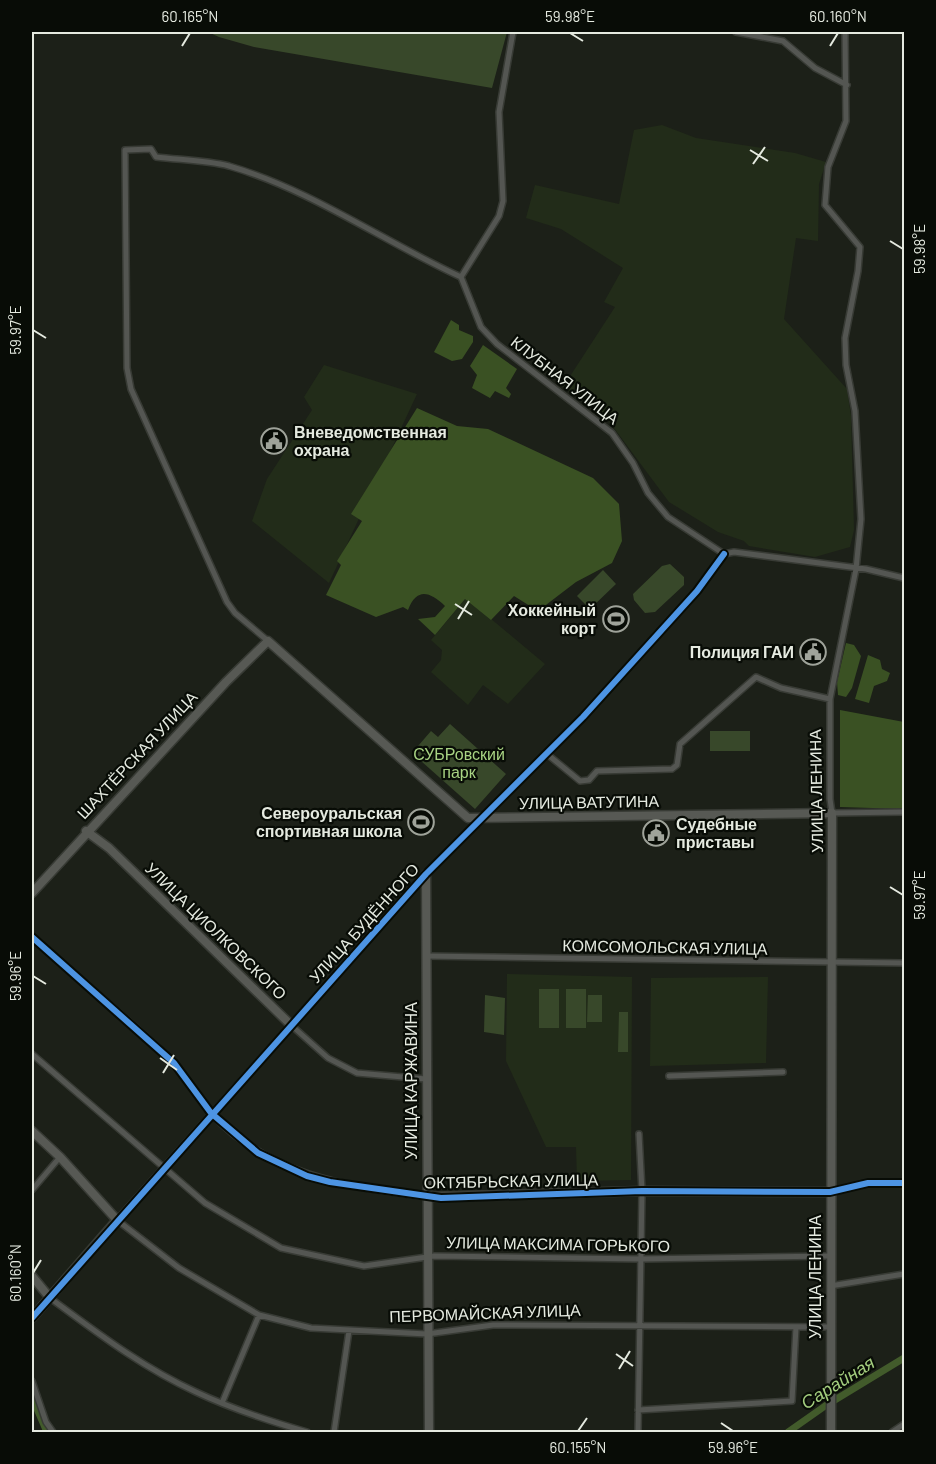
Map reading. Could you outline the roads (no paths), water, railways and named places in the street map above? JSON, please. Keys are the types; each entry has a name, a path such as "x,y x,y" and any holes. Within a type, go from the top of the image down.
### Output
{"main road":[{"name":"УЛИЦА ВАТУТИНА","path":"268,641 468,818 831,813"},
{"name":"ШАХТЁРСКАЯ УЛИЦА","path":"32,893 86,831 251,655 268,641"},
{"name":"УЛИЦА ЛЕНИНА","path":"831,813 831,1432"},
{"name":"УЛИЦА ЦИОЛКОВСКОГО","path":"86,831 109,848 291,1025"},
{"name":"УЛИЦА КАРЖАВИНА","path":"426,874 429,1432"},
{"name":"ПЕРВОМАЙСКАЯ УЛИЦА","path":"32,1131 60,1157 117,1220"},
{"name":"ОКТЯБРЬСКАЯ УЛИЦА","path":"427,1197 642,1191 830,1192"},
{"name":"УЛИЦА БУДЁННОГО","path":"32,1318 117,1220"},
{"path":"32,1276 50,1298"}],"street":[{"path":"268,641 235,613 227,602 131,389 127,368 125,150 151,149 156,157 230,166 351,218 417,257 461,278 499,216 503,201 499,112 513,32"},
{"path":"736,32 783,40 815,68 847,85"},
{"name":"УЛИЦА ЛЕНИНА","path":"831,813 830,699 856,569 861,519 855,411 846,365 845,338 858,271 860,247 825,205 828,167 846,121 845,32"},
{"name":"КЛУБНАЯ УЛИЦА","path":"461,278 481,327 497,344 612,433 633,463 648,493 668,517 724,554"},
{"path":"724,554 734,552 866,569 904,578"},
{"name":"УЛИЦА БУДЁННОГО","path":"117,1220 426,874 548,754 697,591 724,554"},
{"path":"548,754 580,781 589,780 597,771 672,769 677,765 680,744 756,676 781,688 830,699"},
{"name":"УЛИЦА ВАТУТИНА","path":"831,813 904,812"},
{"name":"ОКТЯБРЬСКАЯ УЛИЦА","path":"32,937 174,1063 211,1113 258,1154 307,1176 354,1187 427,1197"},
{"name":"КОМСОМОЛЬСКАЯ УЛИЦА","path":"426,956 904,963"},
{"name":"УЛИЦА ЦИОЛКОВСКОГО","path":"291,1025 328,1058 357,1073 426,1079"},
{"name":"УЛИЦА МАКСИМА ГОРЬКОГО","path":"32,1054 206,1203 282,1248 364,1266 441,1256 641,1260 830,1256"},
{"path":"669,1076 783,1072"},
{"path":"639,1134 642,1191 639,1432"},
{"path":"32,1190 60,1157"},
{"name":"ОКТЯБРЬСКАЯ УЛИЦА","path":"830,1192 868,1183 904,1183"},
{"name":"ПЕРВОМАЙСКАЯ УЛИЦА","path":"117,1220 179,1268 259,1315 310,1328 427,1334 493,1325 639,1324 830,1327"},
{"path":"830,1287 904,1274"},
{"path":"50,1298 125,1352 194,1392 250,1415 308,1432"},
{"path":"222,1403 259,1315"},
{"path":"639,1413 792,1401 796,1327"},
{"path":"334,1432 349,1331"},
{"path":"32,1381 46,1422 54,1432"},
{"path":"892,1432 904,1424"}],"waterway":[{"name":"Сарайная","path":"788,1432 825,1406 904,1358"},
{"name":"Сарайная","path":"32,1397 47,1432"}],"place":[{"name":"Вневедомственная охрана","path":"274,441"},
{"name":"Хоккейный корт","path":"616,619"},
{"name":"Полиция ГАИ","path":"813,652"},
{"name":"Североуральская спортивная школа","path":"421,822"},
{"name":"Судебные приставы","path":"656,833"}],"park label":[{"name":"СУБРовский парк","path":"459,763"}]}
